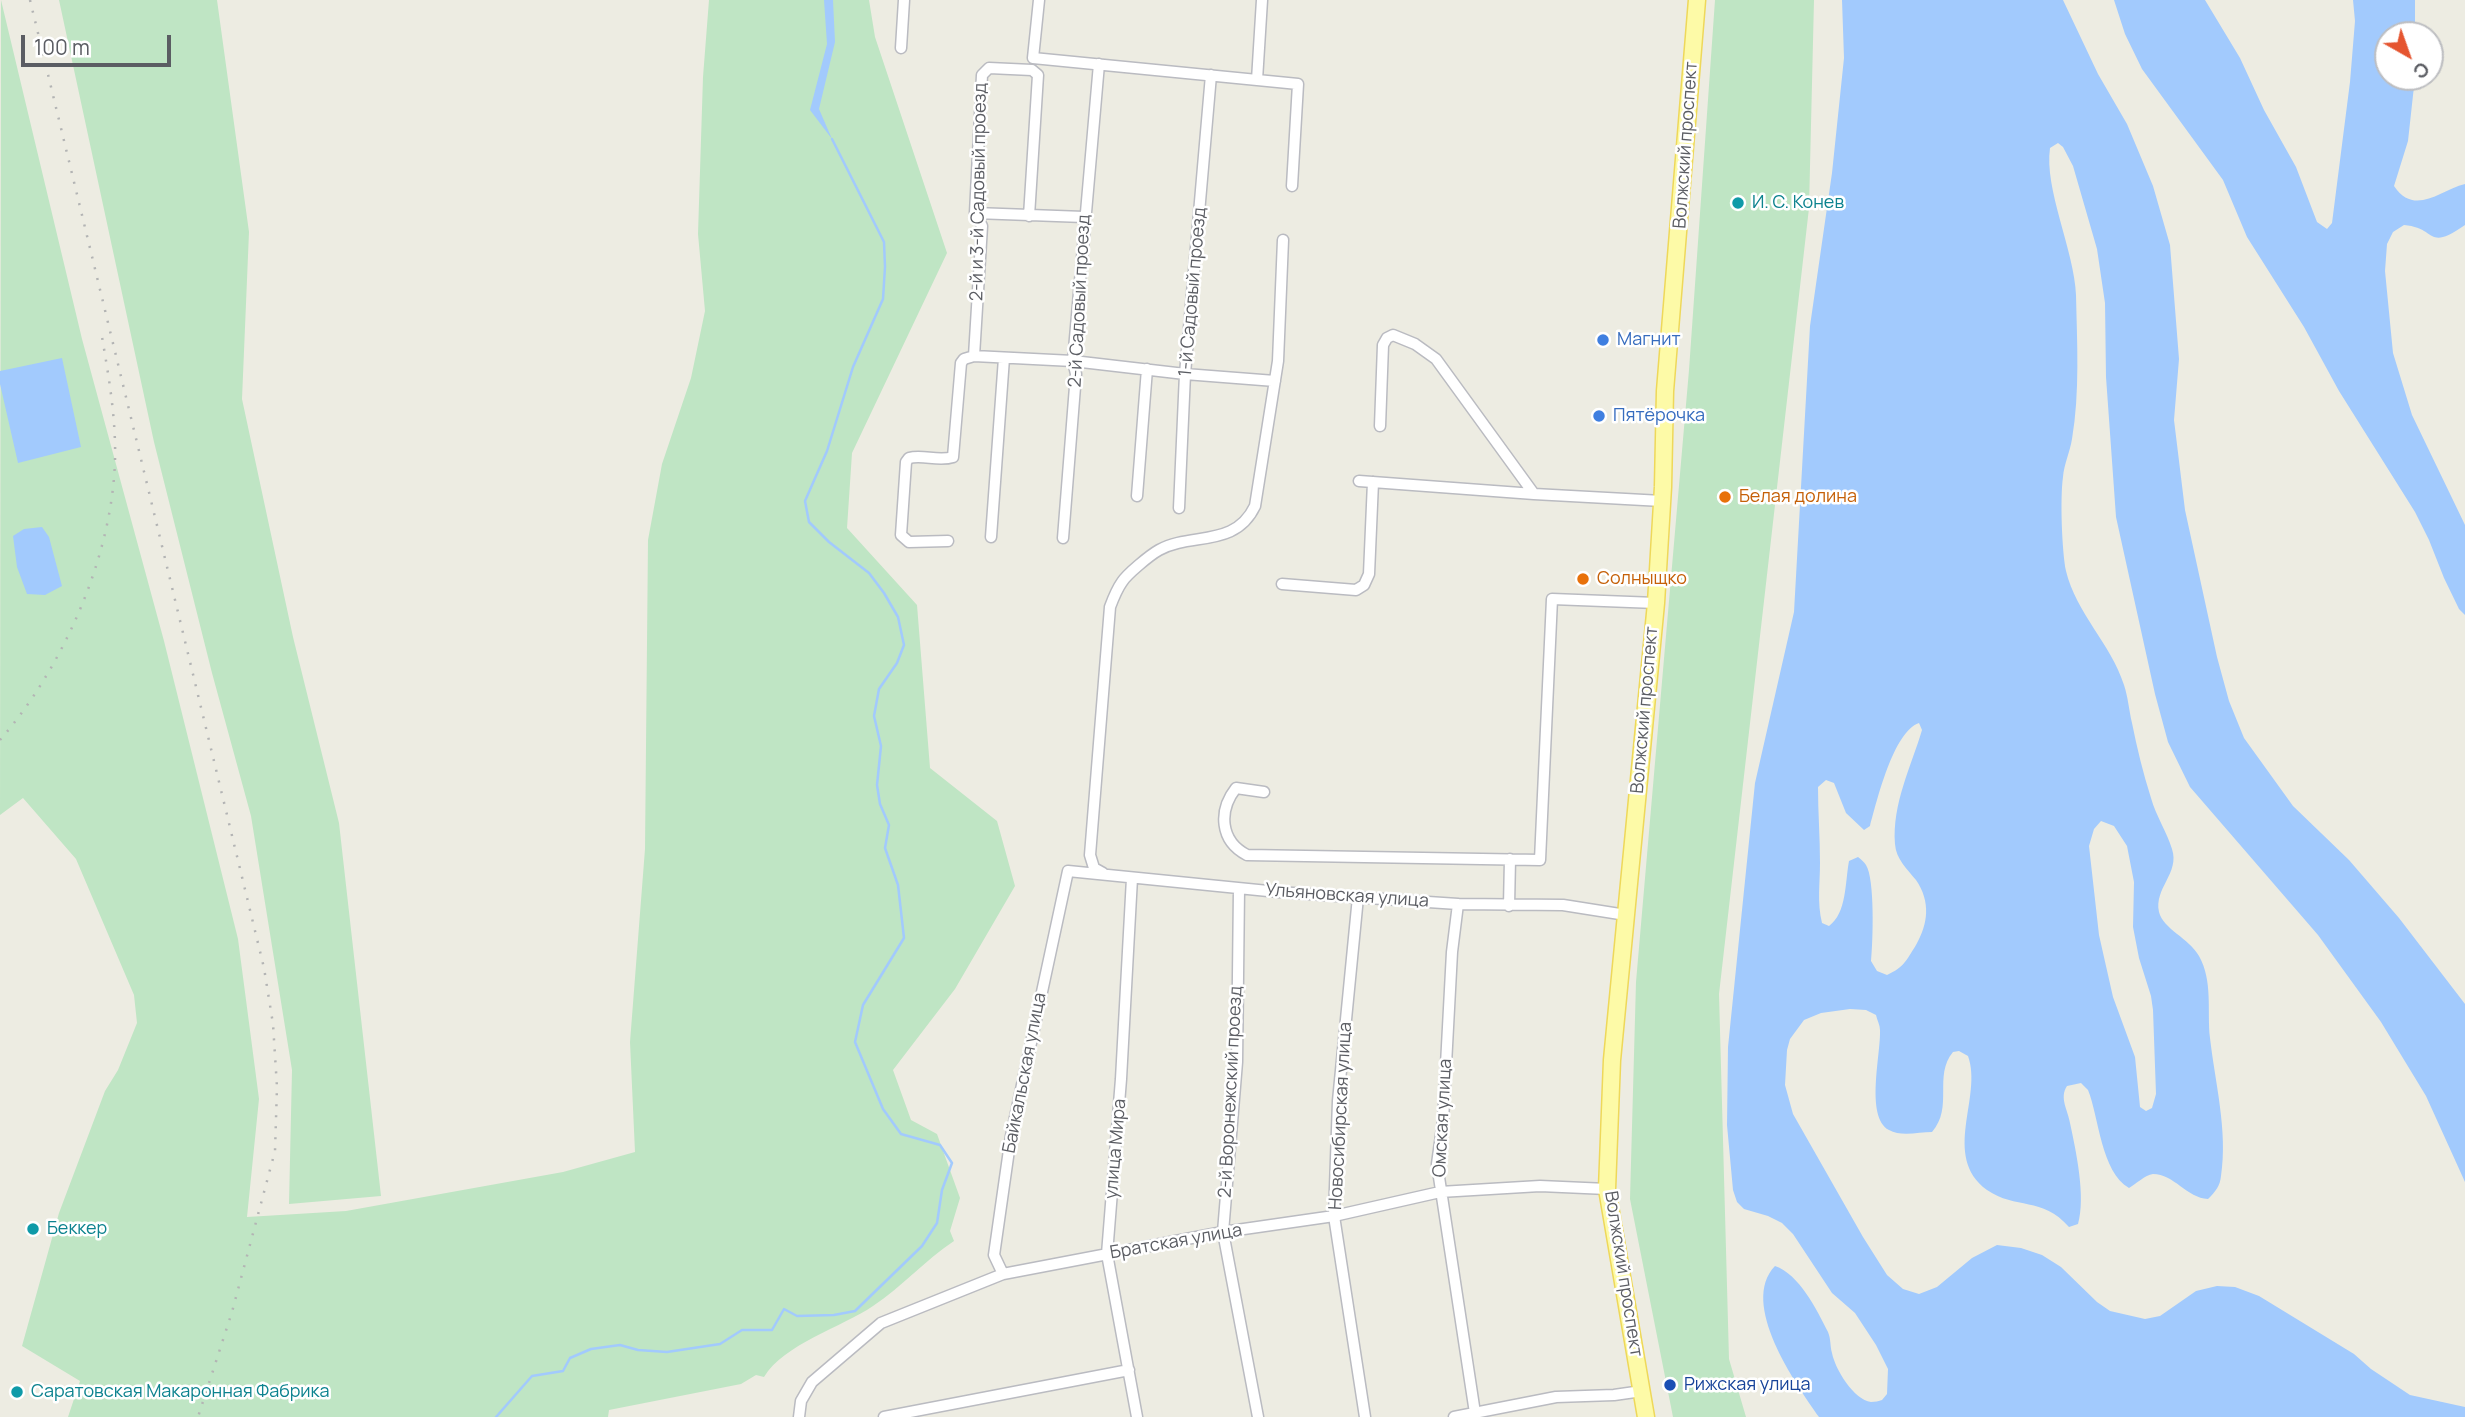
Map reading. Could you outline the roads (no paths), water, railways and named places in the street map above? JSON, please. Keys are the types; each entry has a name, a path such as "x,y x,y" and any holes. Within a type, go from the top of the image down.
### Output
{"main road":[{"name":"Волжский проспект","path":"1646,1417 1608,1189 1612,1060 1656,603 1665,391 1697,0"}],"street":[{"path":"901,48 904,0"},
{"path":"1039,0 1033,58 1298,84 1292,186"},
{"path":"1256,80 1262,0"},
{"name":"2-й Садовый проезд","path":"1063,538 1076,374 1073,361 1099,64"},
{"name":"2-й и 3-й Садовый проезд","path":"974,356 982,226 975,213 982,75 989,68 1032,70 1038,75 1029,216"},
{"name":"1-й Садовый проезд","path":"1179,508 1185,374 1211,75"},
{"path":"975,213 1084,217"},
{"path":"1106,875 1094,868 1090,855 1110,607 1122,580 1160,550 1219,537 1250,516 1259,493 1279,361 1283,240"},
{"path":"1380,426 1383,345 1387,338 1393,335 1415,344 1436,359 1534,494"},
{"path":"948,541 908,542 901,535 906,462 915,456 946,459 953,457 961,363 964,359 974,356 1073,361 1275,381"},
{"path":"992,537 1004,358"},
{"path":"1137,496 1147,369"},
{"path":"1359,481 1662,501"},
{"path":"1282,584 1356,590 1364,585 1368,574 1373,482"},
{"path":"1264,792 1236,788 1227,799 1224,821 1228,840 1235,849 1247,855 1540,860 1552,599 1656,603"},
{"path":"1508,906 1510,859"},
{"name":"Ульяновская улица","path":"1068,871 1239,889 1458,904 1563,905 1626,915"},
{"name":"Байкальская улица","path":"1003,1274 994,1255 1011,1136 1068,871"},
{"name":"улица Мира","path":"1132,878 1121,1079 1107,1254 1137,1417"},
{"name":"2-й Воронежский проезд","path":"1239,889 1237,1062 1223,1232 1258,1417"},
{"name":"Новосибирская улица","path":"1358,897 1338,1101 1334,1216 1365,1417"},
{"name":"Омская улица","path":"1458,904 1452,952 1443,1121 1437,1164 1475,1413"},
{"name":"Братская улица","path":"799,1417 801,1401 812,1382 881,1323 1003,1274 1223,1232 1334,1216 1440,1192 1540,1186 1608,1189"},
{"path":"884,1417 1129,1370"},
{"path":"1454,1417 1556,1397 1642,1391"}],"water":[{"path":"824,0 833,0 835,42 819,109 832,139 810,110 827,44"},
{"path":"1842,0 2063,0 2098,74 2127,124 2153,186 2170,245 2179,359 2174,420 2185,510 2229,701 2244,738 2293,806 2349,860 2399,918 2465,1004 2465,1182 2426,1096 2381,1022 2318,935 2190,787 2168,742 2116,517 2106,377 2105,303 2097,249 2073,166 2058,143 2050,148 2051,182 2076,295 2075,422 2062,486 2066,571 2077,601 2111,656 2124,685 2148,789 2172,849 2173,866 2158,903 2161,918 2195,950 2206,975 2210,1038 2222,1124 2223,1159 2220,1183 2208,1199 2194,1195 2161,1175 2150,1175 2129,1188 2112,1170 2092,1101 2088,1090 2081,1083 2067,1086 2064,1095 2079,1174 2081,1201 2078,1224 2069,1227 2049,1211 1998,1196 1987,1190 1974,1176 1967,1160 1965,1143 1971,1089 1968,1056 1959,1051 1953,1052 1947,1061 1942,1112 1932,1132 1904,1134 1889,1130 1882,1123 1876,1099 1880,1026 1876,1015 1866,1010 1821,1013 1804,1020 1790,1039 1785,1085 1793,1114 1863,1237 1887,1275 1903,1289 1919,1294 1937,1287 1972,1258 1997,1245 2021,1248 2042,1255 2061,1267 2110,1311 2145,1319 2160,1316 2196,1291 2217,1286 2235,1287 2259,1296 2354,1354 2410,1395 2465,1407 2465,1417 1819,1417 1774,1343 1763,1300 1766,1282 1775,1266 1792,1277 1813,1304 1830,1337 1837,1367 1852,1390 1871,1402 1882,1400 1887,1394 1888,1369 1855,1313 1832,1293 1793,1234 1782,1223 1744,1209 1737,1202 1733,1190 1727,1125 1728,1047 1755,783 1794,612 1810,326 1832,173 1844,58","holes":["1919,723 1922,730 1896,815 1895,844 1900,859 1921,888 1926,905 1925,921 1920,937 1907,959 1887,975 1877,971 1871,961 1871,883 1866,865 1858,857 1849,861 1839,913 1829,926 1822,923 1819,900 1818,787 1826,780 1834,783 1846,813 1864,830 1870,826 1887,768 1901,739","2101,821 2114,826 2127,846 2134,882 2133,927 2153,1010 2156,1094 2152,1108 2146,1111 2140,1107 2135,1057 2113,997 2099,935 2089,846 2094,829"]},
{"path":"2114,0 2205,0 2240,58 2264,110 2296,167 2317,222 2327,229 2332,223 2350,82 2355,21 2353,0 2415,0 2415,21 2374,21 2374,91 2413,91 2408,141 2394,186 2410,200 2419,201 2465,184 2465,225 2438,238 2404,225 2393,232 2387,244 2385,271 2393,353 2412,415 2465,525 2465,615 2459,609 2415,512 2247,237 2223,180 2142,69 2125,34"},
{"path":"62,358 81,447 18,463 0,384 0,371"},
{"path":"42,527 49,537 62,586 45,595 27,594 17,567 13,536 24,529"}],"waterway":[{"path":"496,1417 532,1376 563,1371 570,1358 591,1349 620,1345 638,1350 667,1352 720,1344 742,1330 772,1330 784,1309 797,1316 834,1315 855,1311 922,1246 937,1223 942,1190 952,1163 940,1145 901,1134 883,1109 855,1042 863,1005 904,938 898,885 885,848 889,825 880,804 877,785 881,746 874,716 879,689 897,663 904,645 898,617 884,593 869,573 829,542 809,522 805,501 827,451 853,367 883,299 884,242 832,139"}],"railway":[{"path":"30,0 264,968 273,1024 277,1087 275,1151 232,1312 198,1417"},
{"path":"0,740 24,710 66,640 97,562 108,522 114,482 115,443 102,337"}],"place":[{"name":"И. С. Конев","path":"1738,203"},
{"name":"Магнит","path":"1603,340"},
{"name":"Пятёрочка","path":"1599,416"},
{"name":"Белая долина","path":"1725,497"},
{"name":"Солныщко","path":"1583,579"},
{"name":"Беккер","path":"33,1229"},
{"name":"Рижская улица","path":"1670,1385"},
{"name":"Саратовская Макаронная Фабрика","path":"17,1392"}]}
